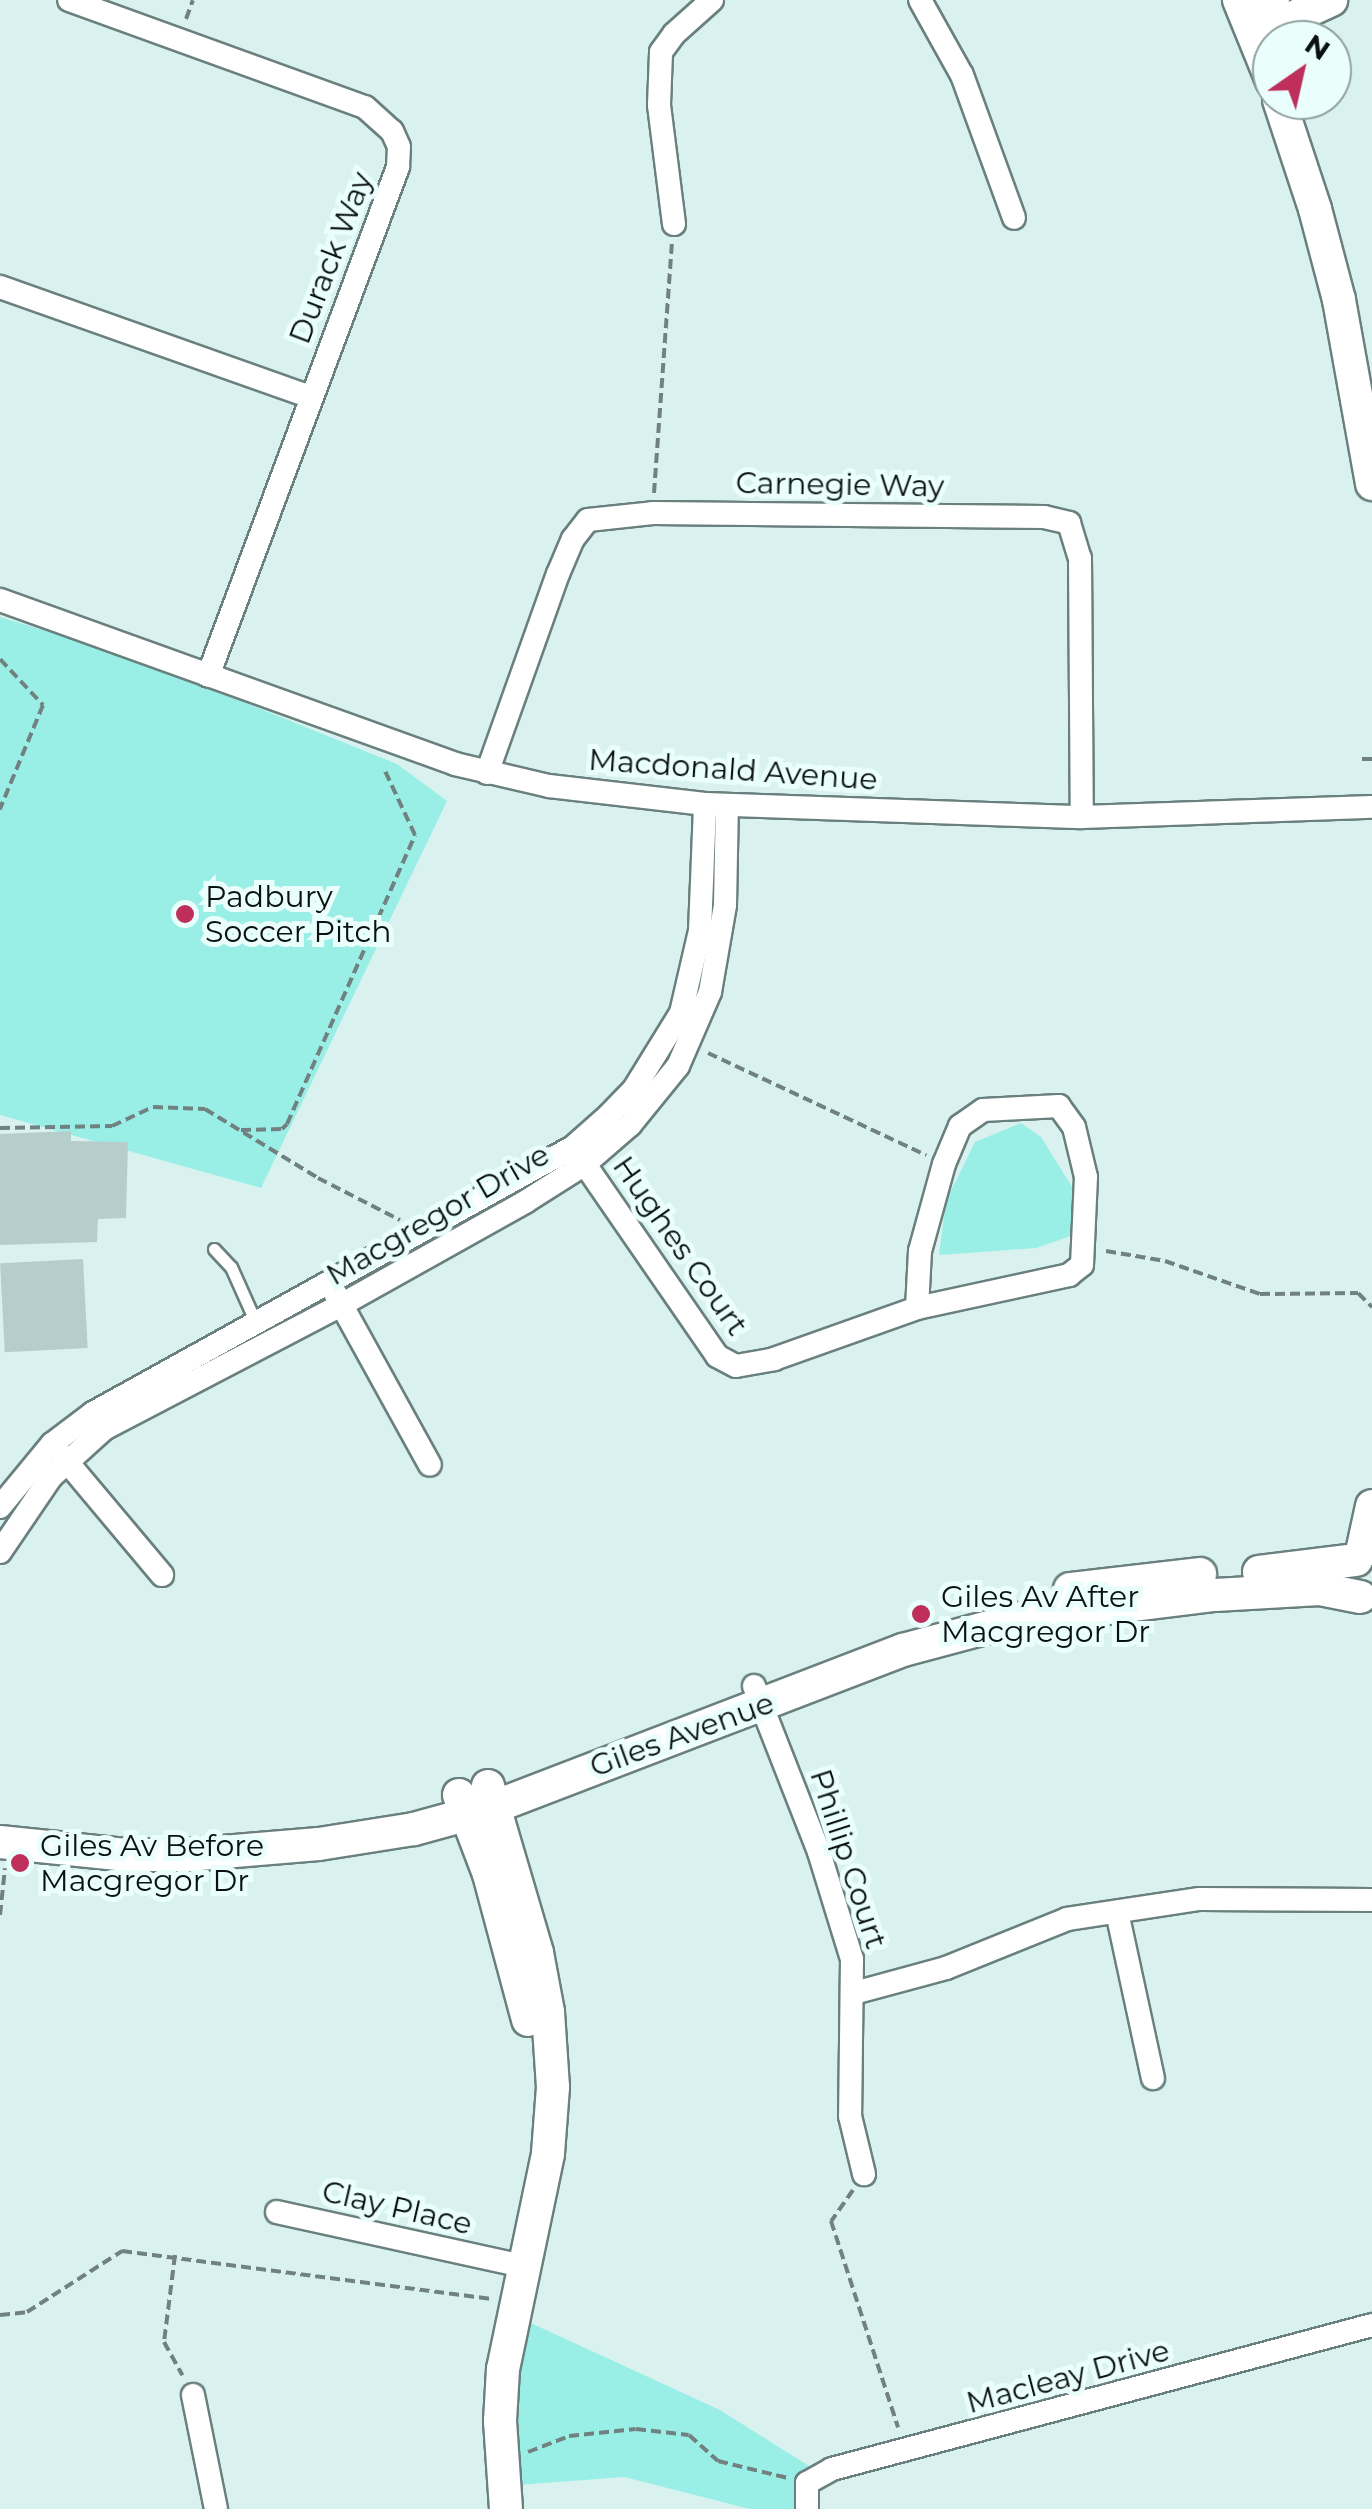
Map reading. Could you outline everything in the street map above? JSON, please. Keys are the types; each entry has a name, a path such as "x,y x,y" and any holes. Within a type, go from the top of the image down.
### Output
{"street":[{"name":"Durack Way","path":"69,0 365,107 392,131 399,147 398,167 208,676"},
{"path":"674,224 660,105 661,52 674,34 712,0"},
{"path":"920,0 962,75 1014,218"},
{"path":"1261,15 1331,0"},
{"path":"1286,120 1339,300 1372,484"},
{"path":"1306,120 1328,192 1372,382"},
{"path":"0,287 310,397"},
{"name":"Carnegie Way","path":"487,773 573,539 588,520 652,513 1044,517 1069,522 1080,558 1082,817"},
{"name":"Macdonald Avenue","path":"0,600 487,773 549,786 716,804 1082,817 1372,807"},
{"name":"Macgregor Drive","path":"0,1552 60,1452 342,1305 579,1156 646,1108 690,1045 719,952 716,804"},
{"name":"Macgregor Drive","path":"0,1507 116,1400 409,1238 579,1156 634,1089 681,1013 700,932 716,804"},
{"path":"917,1308 920,1252 944,1164 960,1126 984,1110 1059,1106 1074,1127 1086,1177 1086,1248"},
{"name":"Hughes Court","path":"579,1156 717,1356 736,1366 774,1359 917,1308 1068,1275 1082,1265 1086,1248"},
{"path":"329,1283 430,1465"},
{"path":"60,1452 162,1575"},
{"path":"1366,1601 1352,1580 1364,1553 1372,1506"},
{"name":"Giles Avenue","path":"758,1697 894,1634 1021,1596 1139,1578 1278,1572 1364,1553"},
{"name":"Giles Avenue","path":"2,1836 125,1854 235,1853 319,1844 477,1802 758,1697 903,1650 1063,1610 1164,1598 1320,1589 1366,1601"},
{"name":"Phillip Court","path":"758,1697 840,1912 852,1959 850,2116 864,2174"},
{"path":"477,1802 490,1874 525,2001 530,2038 530,2140 504,2368 502,2463 506,2509"},
{"path":"854,1993 946,1968 1067,1919 1200,1899 1372,1900"},
{"path":"1117,1912 1153,2078"},
{"name":"Clay Place","path":"278,2212 513,2264"},
{"path":"485,2509 480,2388 495,2299 513,2264"},
{"name":"Macleay Drive","path":"807,2483 832,2469 906,2453 1372,2325"},
{"path":"193,2395 216,2509"},
{"path":"806,2509 807,2483"}],"lane":[{"path":"214,1248 231,1267 256,1323"}],"path":[{"path":"652,513 674,224"},
{"path":"0,659 44,705 0,809"},
{"path":"1362,759 1372,759"},
{"path":"242,1130 282,1129 287,1124 415,835 385,772"},
{"path":"690,1045 944,1164"},
{"path":"0,1128 112,1126 153,1107 205,1109 318,1178 398,1216 409,1238"},
{"path":"1086,1248 1165,1261 1260,1294 1358,1293 1372,1307"},
{"path":"0,1915 2,1836"},
{"path":"864,2174 830,2220 906,2453"},
{"path":"0,2315 27,2312 122,2252 175,2255 495,2299"},
{"path":"175,2255 164,2342 193,2395"},
{"path":"502,2463 569,2436 636,2429 689,2435 718,2461 807,2483"}],"shaded area":[{"path":"0,617 132,657 397,764 447,801 261,1188 0,1115"},
{"path":"1021,1123 1041,1137 1097,1227 1036,1248 939,1255 946,1201 975,1142"},
{"path":"522,2319 720,2410 809,2466 811,2509 750,2509 624,2477 506,2486"}],"building":[{"path":"71,1131 71,1141 128,1142 126,1218 98,1219 97,1242 0,1245 0,1134"},
{"path":"83,1259 88,1348 5,1352 0,1263"}],"place":[{"name":"Padbury Soccer Pitch","path":"185,914"},
{"name":"Giles Av After Macgregor Dr","path":"921,1614"},
{"name":"Giles Av Before Macgregor Dr","path":"20,1863"}]}
